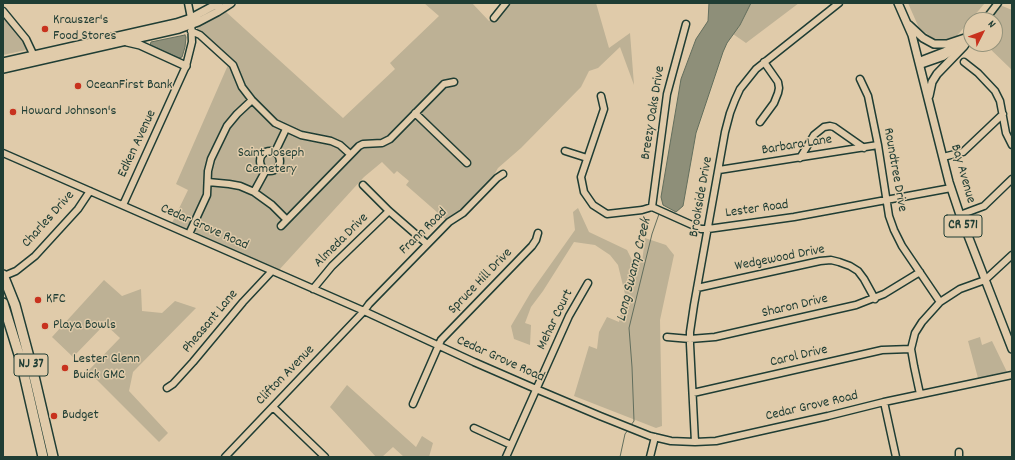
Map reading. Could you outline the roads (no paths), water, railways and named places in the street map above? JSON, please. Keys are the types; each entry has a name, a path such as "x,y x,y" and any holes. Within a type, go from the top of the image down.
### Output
{"highway":[{"name":"NJ 37","path":"3,275 22,331 53,457"},
{"name":"NJ 37","path":"3,303 21,361 43,457"}],"main road":[{"path":"3,62 176,23 191,25 219,3"},
{"path":"3,69 191,25 231,3"},
{"name":"Bay Avenue","path":"898,3 912,35 951,188 1012,349"},
{"path":"908,24 923,38 934,44 947,44 963,39"},
{"path":"122,42 132,43 186,66"},
{"path":"928,99 932,82 936,74 963,47"}],"street":[{"name":"Edken Avenue","path":"123,205 186,66 192,42 188,3"},
{"path":"494,18 506,3"},
{"name":"Brookside Drive","path":"695,442 690,339 697,288 725,132 735,100 749,77 764,62 839,3"},
{"path":"991,12 998,3"},
{"path":"4,15 26,39 34,56"},
{"name":"Breezy Oaks Drive","path":"658,210 667,94 671,74 686,24"},
{"path":"191,25 233,65 242,87 252,100 275,123 301,136 331,141 340,145 350,154"},
{"path":"919,63 943,57 953,52 963,43"},
{"path":"760,122 774,103 779,88 778,82 764,62"},
{"path":"964,62 978,73 995,91 1000,101 1006,133 1012,145"},
{"name":"Roundtree Drive","path":"860,79 868,96 878,146 889,216 894,230 940,302"},
{"path":"281,226 350,154 363,144 386,142 444,84 454,82"},
{"path":"601,96 604,109 581,177 584,192 593,205 608,214 642,210 658,210"},
{"path":"189,234 207,195 210,159 227,126 252,100"},
{"path":"415,113 467,163"},
{"path":"943,157 963,152 1003,114"},
{"path":"800,158 814,135 824,127 830,126 834,127 864,148"},
{"path":"275,152 286,129"},
{"name":"Barbara Lane","path":"719,170 878,146"},
{"path":"269,151 275,152 280,160 278,167 272,170 266,170 261,165 261,156 269,151"},
{"path":"566,151 587,158"},
{"name":"Cedar Grove Road","path":"3,153 313,288 536,389 655,437 676,441 716,441 884,402 1012,375"},
{"path":"254,192 266,170"},
{"name":"Frann Road","path":"364,311 369,304 449,222 463,213 497,178 503,174"},
{"path":"960,215 984,206 1012,179"},
{"path":"208,182 218,182 240,186 254,192 287,220"},
{"path":"363,185 389,211 427,244"},
{"name":"Lester Road","path":"658,210 701,229 708,229 794,217 951,188"},
{"name":"Charles Drive","path":"3,275 16,271 34,256 78,209 90,190"},
{"name":"Almeda Drive","path":"313,288 332,266 389,211"},
{"name":"Spruce Hill Drive","path":"413,404 441,340 532,246 538,233"},
{"path":"920,394 912,358 912,348 916,333 922,322 940,302 960,289 985,280 1012,255"},
{"name":"Wedgewood Drive","path":"697,288 820,261 831,260 850,266 858,271 875,299"},
{"name":"Pheasant Lane","path":"167,388 174,384 243,302 272,271"},
{"name":"Sharon Drive","path":"667,337 690,339 715,337 856,305 875,299 920,272"},
{"name":"Mehar Court","path":"506,457 569,316 588,284"},
{"name":"Clifton Avenue","path":"225,457 364,311"},
{"name":"Carol Drive","path":"693,393 882,350 912,348"},
{"path":"884,402 896,457"},
{"path":"273,407 325,457"},
{"path":"474,428 511,445"},
{"path":"650,457 655,437"}],"waterway":[{"name":"Long Swamp Creek","path":"631,425 634,421 629,328 652,234 659,214"},
{"name":"Long Swamp Creek","path":"620,457 625,434 628,430"}],"place":[{"name":"Krauszer's Food Stores","path":"45,29"},
{"name":"OceanFirst Bank","path":"78,86"},
{"name":"Howard Johnson's","path":"13,112"},
{"name":"KFC","path":"38,300"},
{"name":"Playa Bowls","path":"45,326"},
{"name":"Lester Glenn Buick GMC","path":"65,368"},
{"name":"Budget","path":"54,416"}],"park label":[{"name":"Saint Joseph Cemetery","path":"271,162"}]}
